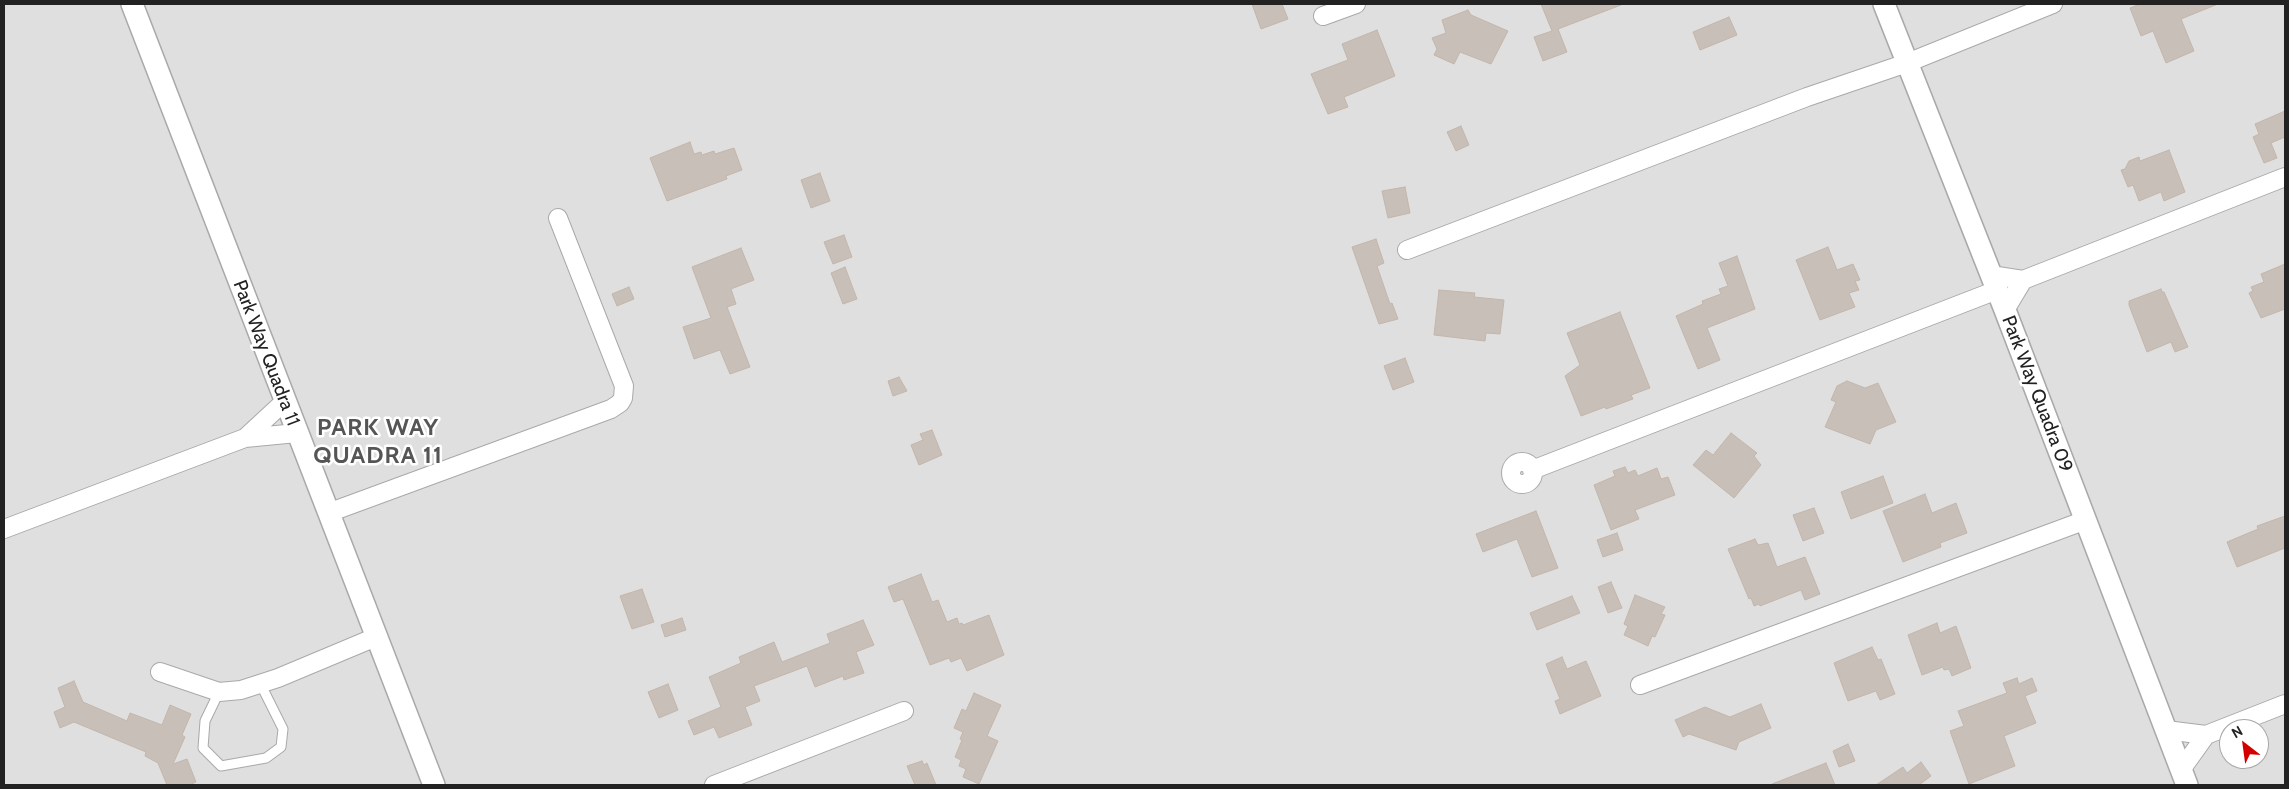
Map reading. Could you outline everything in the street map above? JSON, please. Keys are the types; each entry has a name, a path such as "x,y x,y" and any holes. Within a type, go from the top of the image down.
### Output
{"street":[{"name":"Park Way Quadra 11","path":"132,4 434,785"},
{"path":"1323,16 1356,4"},
{"name":"Park Way Quadra 09","path":"1884,4 2005,310 2184,778"},
{"path":"1406,250 1806,97 1907,63 2053,4"},
{"path":"1532,470 1994,283 2023,280 2285,177"},
{"path":"328,513 611,409 620,403 623,398 624,386 558,218"},
{"path":"2005,310 2023,280"},
{"path":"245,438 285,401"},
{"path":"4,529 245,438 297,433"},
{"path":"1640,685 2086,520"},
{"path":"160,672 219,692 242,690 261,685 376,636"},
{"path":"2166,730 2206,735 2285,704"},
{"path":"714,785 904,711"},
{"path":"2184,778 2206,735"}],"lane":[{"path":"219,692 205,721 203,748 222,766 266,758 281,747 283,729 261,685"}],"shaded area":[{"path":"4,4 2285,4 2285,785 4,785"}],"building":[{"path":"1252,4 1282,4 1288,19 1261,29"},
{"path":"1541,4 1621,5 1558,29 1567,52 1543,61 1534,37 1552,31"},
{"path":"2140,4 2218,4 2181,19 2194,51 2166,63 2153,31 2141,36 2130,8"},
{"path":"1468,10 1471,15 1508,31 1491,64 1460,52 1454,64 1434,55 1437,49 1432,38 1446,33 1442,20"},
{"path":"1729,17 1737,35 1700,50 1693,32"},
{"path":"1377,30 1395,76 1344,97 1348,107 1328,114 1311,74 1348,60 1342,44"},
{"path":"2285,111 2285,137 2271,143 2277,158 2264,163 2253,137 2259,134 2255,124"},
{"path":"1461,126 1469,145 1456,151 1447,132"},
{"path":"690,142 694,154 701,152 702,155 714,151 715,154 734,148 742,170 726,176 727,179 667,201 650,158"},
{"path":"2169,150 2185,192 2164,201 2161,192 2139,201 2133,185 2128,187 2121,170 2125,169 2129,161 2139,157 2140,161"},
{"path":"820,173 830,201 811,208 801,180"},
{"path":"1405,187 1410,213 1388,218 1382,191"},
{"path":"844,235 852,257 833,264 824,242"},
{"path":"1376,239 1384,263 1377,266 1390,304 1392,303 1398,319 1379,324 1352,247"},
{"path":"1828,247 1837,270 1853,264 1860,280 1855,281 1859,290 1849,293 1855,307 1820,320 1796,260"},
{"path":"741,248 754,280 731,289 736,304 727,307 750,367 730,374 720,350 694,359 683,327 711,318 692,267"},
{"path":"1737,256 1755,309 1707,328 1720,360 1698,369 1676,316 1703,304 1702,301 1721,294 1719,289 1728,286 1719,263"},
{"path":"2285,264 2285,309 2261,318 2249,293 2253,291 2251,287 2264,282 2261,274"},
{"path":"845,267 857,299 843,304 831,273"},
{"path":"629,287 634,299 617,306 612,294"},
{"path":"2161,289 2188,347 2175,352 2171,342 2147,352 2129,301"},
{"path":"1439,290 1475,293 1474,297 1504,300 1500,334 1486,333 1485,341 1434,335"},
{"path":"1620,312 1650,388 1631,395 1633,399 1581,416 1565,376 1580,365 1567,333"},
{"path":"1405,358 1414,382 1393,390 1384,366"},
{"path":"899,377 907,391 893,396 888,381"},
{"path":"1847,381 1865,388 1878,383 1896,422 1876,430 1870,444 1825,427 1836,402 1831,400 1837,386"},
{"path":"932,430 942,455 919,465 911,445 923,440 920,434"},
{"path":"1731,433 1757,453 1754,456 1761,465 1734,498 1693,465 1706,450 1713,455"},
{"path":"1625,467 1628,473 1635,470 1638,476 1657,468 1661,479 1668,477 1675,495 1635,510 1639,519 1611,530 1594,485 1615,476 1613,471"},
{"path":"1883,476 1893,503 1851,519 1841,492"},
{"path":"1925,494 1932,513 1956,503 1967,533 1940,543 1941,547 1903,562 1883,511"},
{"path":"1814,508 1824,533 1803,541 1793,515"},
{"path":"1536,511 1558,568 1532,577 1517,539 1483,552 1476,534"},
{"path":"2285,516 2285,548 2237,567 2227,542 2258,529 2257,526"},
{"path":"1617,533 1623,550 1603,557 1597,540"},
{"path":"1755,539 1758,545 1768,543 1777,567 1805,557 1820,594 1805,600 1801,590 1760,606 1759,604 1754,606 1751,598 1749,599 1728,549"},
{"path":"921,574 932,602 938,600 947,622 957,618 959,624 962,623 963,625 989,615 1004,655 967,671 961,658 951,662 949,658 930,665 903,599 894,602 888,587"},
{"path":"1611,582 1622,608 1608,613 1598,587"},
{"path":"642,589 654,622 632,629 620,596"},
{"path":"1635,595 1665,607 1661,614 1665,615 1655,637 1652,636 1648,646 1624,635 1628,626 1624,624"},
{"path":"1572,596 1580,613 1537,630 1530,613"},
{"path":"682,618 686,630 665,637 661,625"},
{"path":"863,620 874,645 856,652 864,673 844,680 843,676 815,687 807,666 754,686 760,701 745,707 752,725 719,738 714,727 694,735 688,721 721,707 709,677 741,663 739,657 774,642 782,662 830,643 827,634"},
{"path":"1937,623 1940,633 1956,626 1971,668 1952,676 1949,669 1944,670 1943,667 1922,675 1908,635"},
{"path":"1872,647 1878,660 1881,659 1895,694 1880,700 1876,691 1848,701 1834,663"},
{"path":"1562,657 1567,669 1586,661 1601,696 1560,714 1555,701 1560,699 1546,664"},
{"path":"2017,678 2019,684 2032,678 2037,691 2025,696 2036,723 2004,736 2015,766 1969,784 1950,731 1964,726 1958,711 2007,693 2003,683"},
{"path":"74,681 83,702 127,721 130,713 162,725 170,705 191,714 182,735 185,737 173,764 187,759 196,782 189,785 167,785 158,763 145,756 146,752 74,722 60,728 54,712 65,707 58,688"},
{"path":"668,684 678,710 659,718 648,692"},
{"path":"974,693 1001,705 987,736 998,741 979,784 963,777 966,769 959,766 961,760 955,757 963,732 954,728 962,709 966,711"},
{"path":"1761,704 1771,728 1739,742 1736,750 1689,734 1683,737 1675,720 1705,707 1730,717"},
{"path":"1848,744 1855,761 1839,767 1833,751"},
{"path":"922,761 924,765 927,763 936,785 915,785 907,766"},
{"path":"1921,762 1931,776 1919,785 1876,785 1903,767 1907,773"},
{"path":"1826,763 1835,785 1772,785 1772,784"}],"district":[{"name":"PARK WAY QUADRA 11","path":"378,442"}]}
